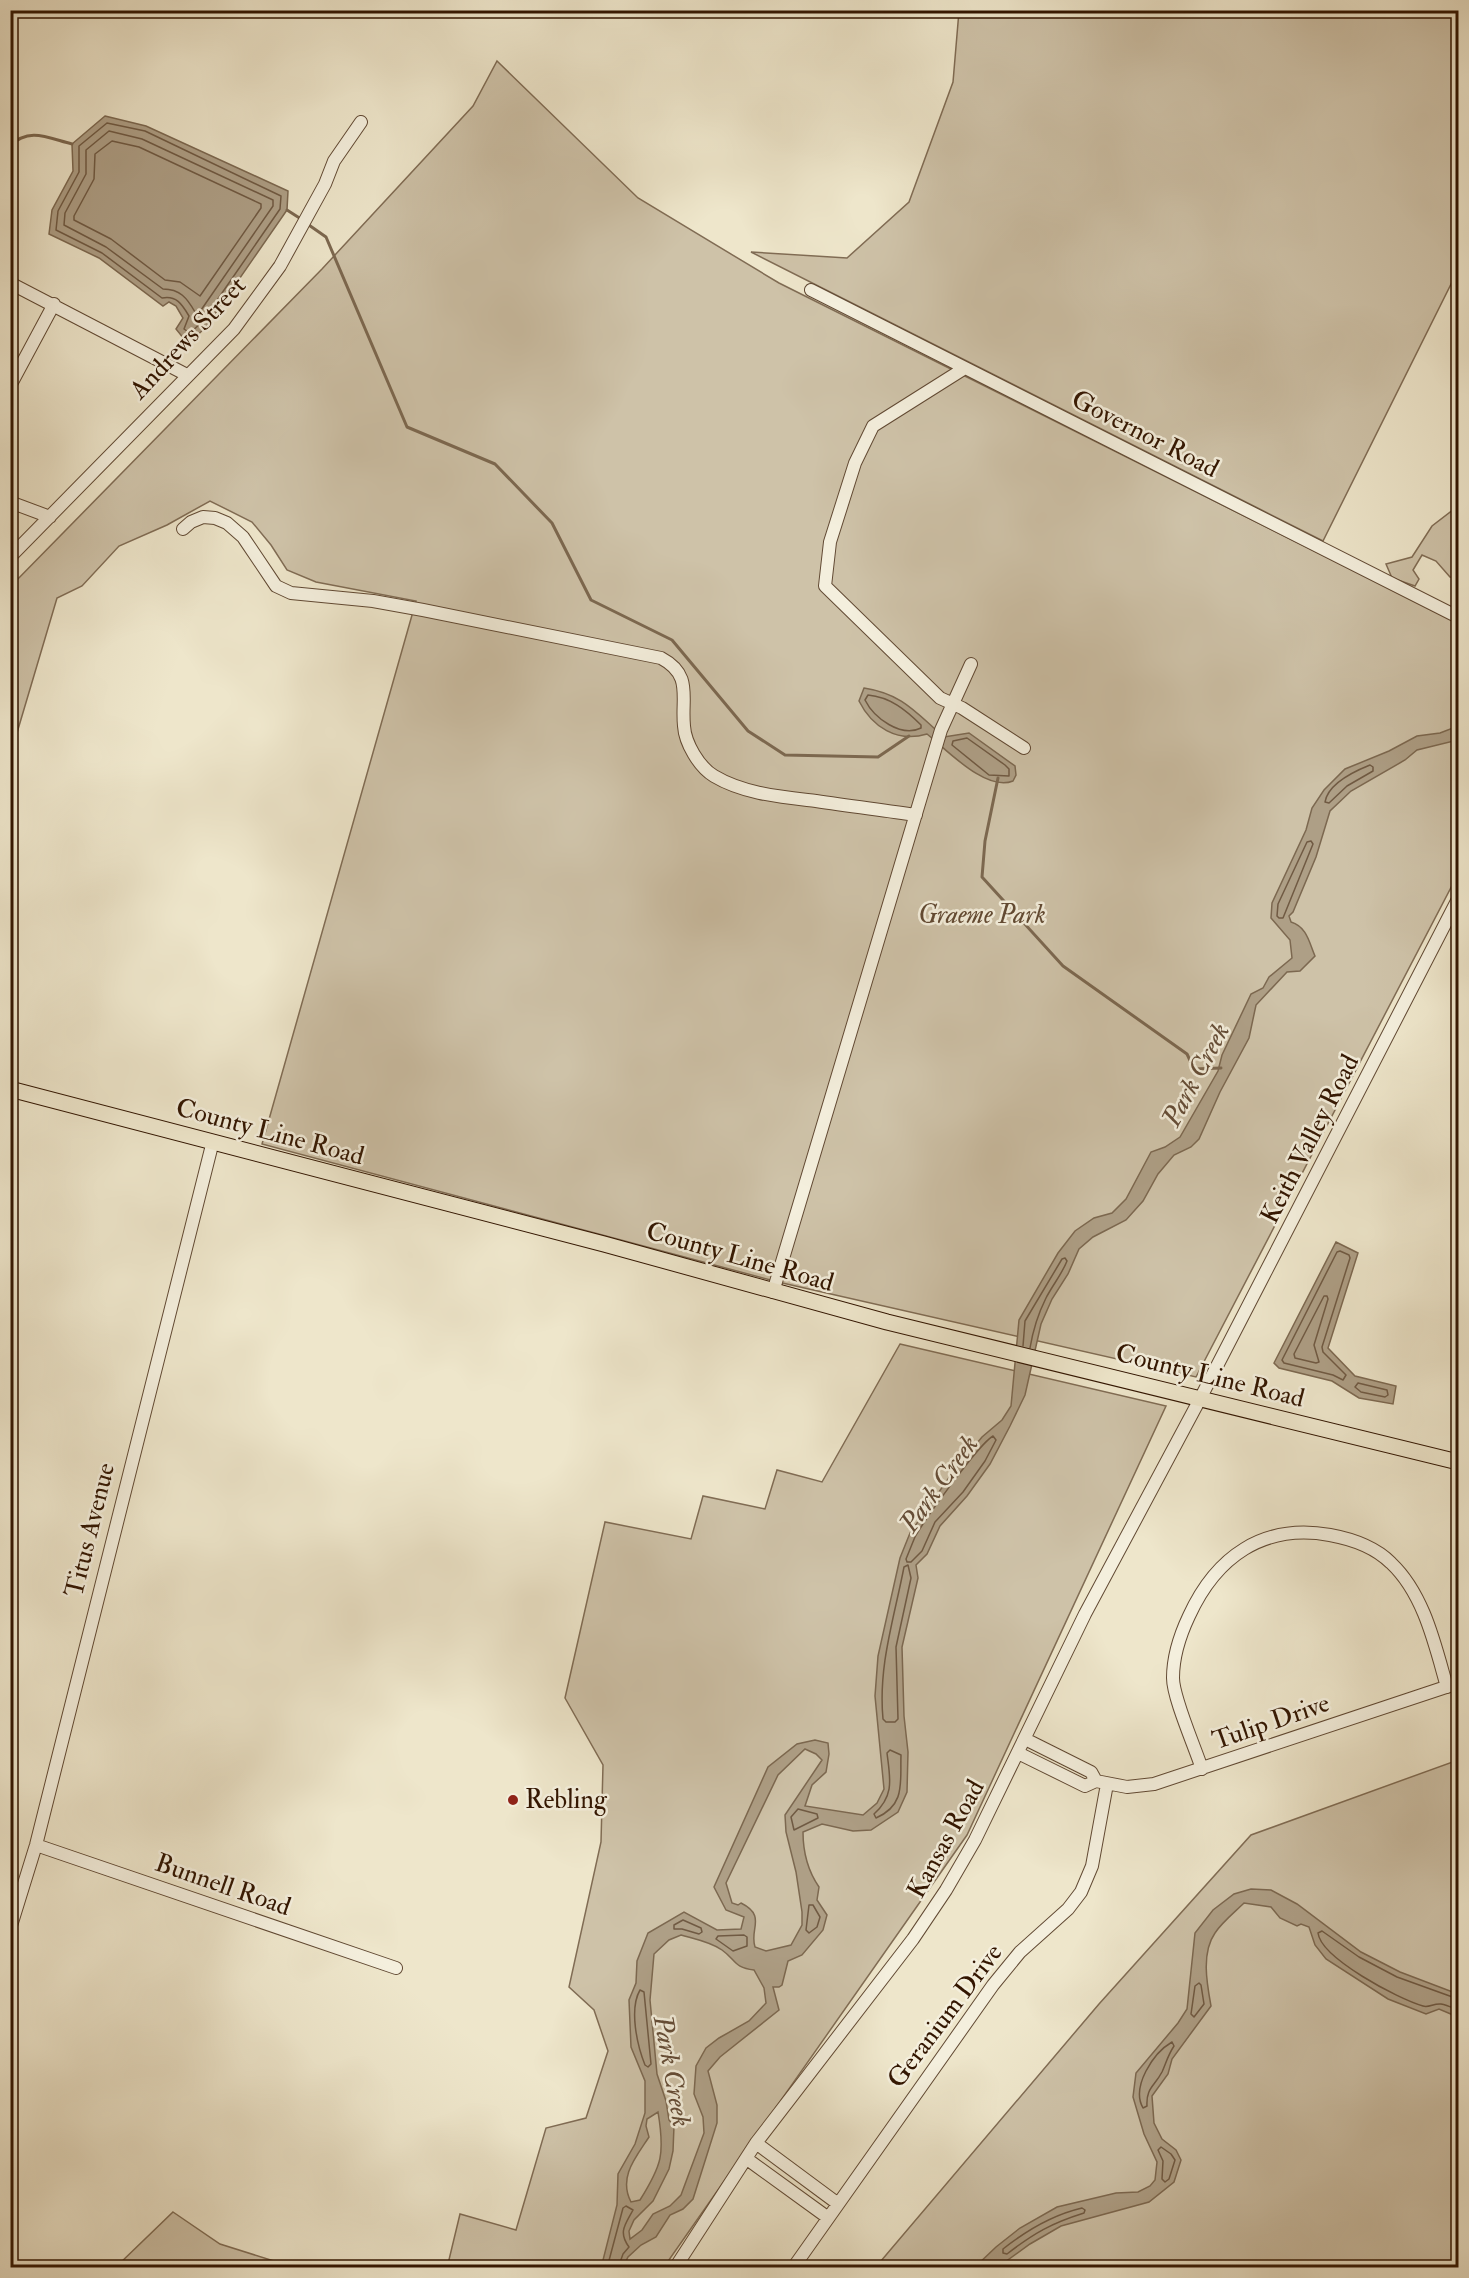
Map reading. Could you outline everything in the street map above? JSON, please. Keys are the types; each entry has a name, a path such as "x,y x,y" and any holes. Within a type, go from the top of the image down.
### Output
{"main road":[{"name":"County Line Road","path":"10,1089 604,1244 773,1292 1458,1462"}],"street":[{"name":"Andrews Street","path":"10,557 234,329 260,296 286,256 325,184 334,161 361,122"},
{"path":"10,283 187,375"},
{"name":"Governor Road","path":"811,290 1458,617"},
{"path":"10,386 54,304"},
{"path":"965,368 873,426 855,463 830,542 825,586 940,698 979,718 1024,748"},
{"path":"10,502 50,517"},
{"path":"183,529 191,522 203,517 215,518 227,523 243,537 276,586 291,592 372,601 423,610 661,658 669,662 679,674 684,685 684,727 698,760 712,775 734,786 767,795 916,815"},
{"path":"773,1292 936,744 971,664"},
{"name":"Keith Valley Road","path":"1200,1399 1458,898"},
{"name":"Titus Avenue","path":"10,1929 36,1845 213,1141"},
{"name":"Kansas Road","path":"675,2268 756,2143 927,1920 975,1840 1085,1614 1200,1399"},
{"path":"1202,1769 1173,1681 1174,1666 1183,1629 1203,1588 1215,1573 1247,1546 1270,1536 1295,1532 1325,1534 1355,1540 1382,1555 1397,1570 1415,1596 1453,1685"},
{"name":"Tulip Drive","path":"1018,1753 1085,1786 1101,1783 1140,1786 1172,1779 1453,1685"},
{"path":"1025,1739 1091,1773 1101,1783"},
{"name":"Geranium Drive","path":"793,2268 993,1985 1020,1952 1068,1909 1081,1892 1092,1866 1101,1783"},
{"name":"Bunnell Road","path":"36,1845 396,1968"},
{"path":"756,2143 837,2203"},
{"path":"747,2159 827,2217"}],"green space":[{"path":"959,11 1458,11 1458,270 1323,541 751,252 847,258 909,202 953,82"},
{"name":"Graeme Park","path":"497,61 638,198 779,283 1458,623 1458,874 1196,1377 778,1282 262,1144 416,601 316,582 287,570 271,545 252,522 210,501 167,525 119,546 82,586 57,598 11,753 11,586 322,269 473,106"},
{"path":"1458,506 1458,578 1450,577 1436,561 1422,555 1413,570 1419,579 1415,586 1392,578 1386,564 1412,557 1432,526"},
{"path":"900,1344 1166,1406 967,1835 664,2267 447,2268 460,2214 516,2230 546,2128 586,2118 608,2051 594,2010 569,1987 601,1842 603,1765 565,1698 605,1522 691,1539 703,1496 765,1509 777,1470 822,1482"},
{"path":"1458,1760 1458,2267 875,2268 1099,2004 1251,1835"},
{"path":"173,2212 220,2244 293,2267 116,2267"}],"water":[{"path":"105,116 146,126 288,191 287,210 206,327 188,344 176,329 183,318 176,306 169,302 163,306 99,258 49,234 52,210 73,171 72,144"},
{"path":"864,688 899,700 944,737 969,733 1015,766 1016,775 1013,781 1002,783 979,775 967,768 927,734 906,736 887,731 871,718 859,701"},
{"path":"1458,726 1458,740 1417,750 1405,760 1351,791 1330,811 1316,857 1293,912 1289,916 1291,922 1304,931 1315,956 1300,971 1287,972 1256,1005 1249,1038 1220,1092 1199,1139 1191,1147 1174,1155 1158,1174 1143,1201 1126,1220 1093,1237 1079,1249 1041,1324 1025,1395 1010,1426 990,1464 967,1496 940,1526 927,1554 916,1565 918,1578 902,1647 904,1716 908,1752 907,1792 898,1812 871,1830 853,1831 822,1824 803,1832 807,1861 819,1887 817,1900 827,1915 823,1930 802,1955 788,1961 782,1985 773,1987 779,2010 720,2057 708,2071 717,2105 717,2123 693,2199 683,2209 670,2215 656,2237 641,2245 628,2257 623,2267 601,2268 617,2205 618,2174 635,2144 645,2113 645,2081 631,2047 629,2000 636,1983 637,1961 648,1933 684,1912 717,1930 741,1929 744,1917 726,1910 714,1887 768,1767 797,1744 815,1740 828,1743 826,1772 812,1785 805,1806 863,1815 877,1803 884,1789 875,1696 878,1656 900,1558 910,1533 953,1472 982,1437 1002,1420 1011,1406 1019,1320 1058,1253 1075,1231 1094,1218 1112,1213 1126,1199 1151,1152 1165,1147 1180,1137 1218,1071 1222,1055 1251,994 1263,988 1269,977 1292,958 1290,940 1271,918 1272,903 1306,830 1312,808 1324,790 1345,769 1389,751 1417,736 1440,733","holes":["805,1749 822,1760 785,1815 786,1832 796,1872 802,1925 791,1945 766,1951 755,1947 756,1923 753,1913 741,1903 738,1905 732,1903 726,1883 778,1775","681,1935 708,1943 718,1947 739,1965 754,1970 764,1988 766,2003 749,2021 706,2048 696,2066 694,2094 703,2117 704,2133 681,2195 670,2206 653,2214 642,2230 630,2239 629,2231 634,2220 653,2201 669,2169 673,2151 674,2126 669,2120 666,2101 657,2074 650,2000 654,1954 669,1940","658,2112 661,2139 660,2159 640,2200 631,2202 626,2184 630,2168 649,2137 647,2119"]},
{"path":"1336,1242 1358,1253 1328,1348 1355,1376 1396,1386 1393,1404 1359,1398 1332,1381 1279,1368 1274,1363"},
{"path":"1251,1889 1271,1890 1297,1904 1361,1952 1400,1972 1458,1994 1458,2017 1439,2009 1426,2014 1388,1999 1326,1959 1315,1945 1309,1927 1301,1924 1297,1926 1280,1918 1271,1907 1244,1903 1221,1925 1208,1950 1206,1969 1211,2006 1172,2059 1168,2074 1152,2096 1154,2123 1162,2139 1176,2150 1181,2160 1174,2182 1149,2202 1061,2226 1030,2244 998,2267 975,2267 1020,2228 1057,2207 1116,2193 1138,2192 1150,2186 1155,2180 1157,2162 1144,2134 1133,2097 1136,2073 1187,2009 1195,1933 1213,1910 1234,1894"}],"waterway":[{"path":"10,146 17,140 32,135 72,144"},
{"path":"287,210 301,219"},
{"path":"306,223 326,237 407,427 495,464 552,523 591,600 672,640 748,731 785,755 878,757 909,736"},
{"name":"Park Creek","path":"998,778 985,841 982,877 1063,966 1187,1054 1194,1069 1221,1068"}],"place":[{"name":"Rebling","path":"513,1800"}]}
